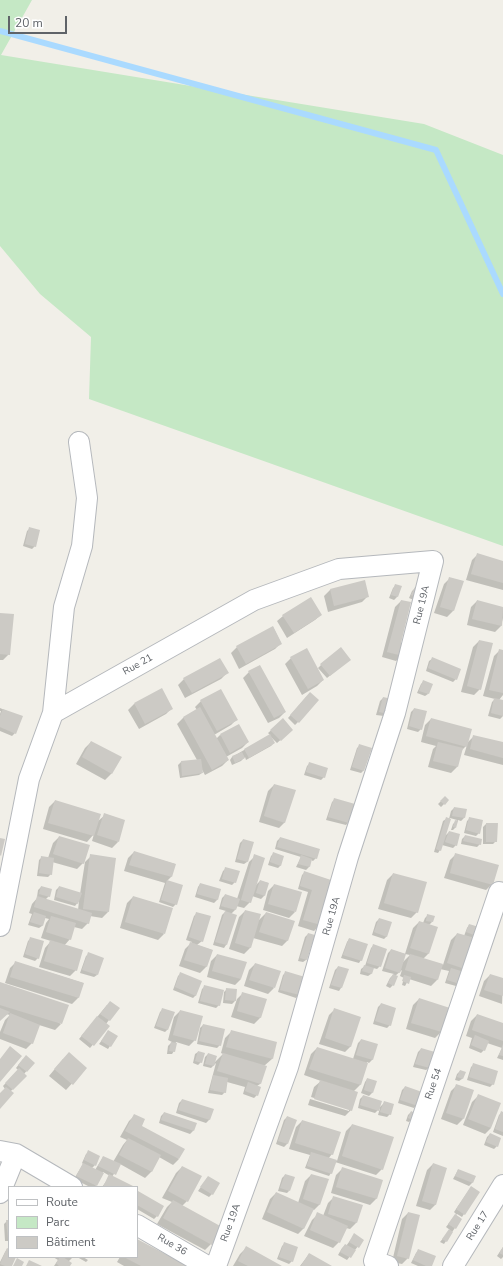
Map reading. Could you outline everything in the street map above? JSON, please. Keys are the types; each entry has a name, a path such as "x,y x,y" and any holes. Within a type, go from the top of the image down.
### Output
{"street":[{"path":"0,926 29,779 53,713 64,606 82,546 87,498 79,442"},
{"name":"Rue 21","path":"53,713 254,600 339,568 432,561"},
{"name":"Rue 19A","path":"216,1266 288,1067 348,857 395,713 432,561"},
{"name":"Rue 54","path":"388,1266 374,1261 499,892"},
{"path":"0,1193 8,1152 70,1186"},
{"name":"Rue 17","path":"453,1266 503,1186"},
{"name":"Rue 36","path":"138,1226 208,1266"}],"green space":[{"path":"0,0 32,0 1,55 424,124 503,155 503,546 89,399 91,337 40,294 0,246"}],"building":[{"path":"29,527 40,530 36,547 25,544"},
{"path":"477,553 503,561 503,583 471,574"},
{"path":"449,577 464,581 454,611 440,607"},
{"path":"365,580 369,597 334,606 330,589"},
{"path":"395,584 402,586 398,597 391,595"},
{"path":"415,587 423,590 420,599 411,595"},
{"path":"311,597 322,615 294,633 282,615"},
{"path":"401,600 411,602 401,643 406,644 403,656 387,652"},
{"path":"477,600 503,607 502,626 472,619"},
{"path":"0,613 14,614 10,655 0,654"},
{"path":"273,626 282,644 246,664 236,646"},
{"path":"479,640 493,643 481,690 467,686"},
{"path":"341,647 351,660 330,676 320,664"},
{"path":"307,648 324,680 308,689 290,657"},
{"path":"499,649 503,650 503,693 489,690"},
{"path":"432,657 461,669 457,680 428,668"},
{"path":"220,658 229,673 192,693 183,678"},
{"path":"260,665 286,712 274,718 248,671"},
{"path":"423,680 433,684 429,694 419,691"},
{"path":"162,688 173,709 145,724 134,703"},
{"path":"221,689 238,720 217,731 200,700"},
{"path":"310,692 319,700 299,723 290,715"},
{"path":"383,697 392,699 388,714 379,712"},
{"path":"494,698 503,700 503,716 491,713"},
{"path":"200,707 229,760 212,770 183,717"},
{"path":"414,708 427,711 422,730 409,726"},
{"path":"3,709 23,716 16,734 0,727 0,716"},
{"path":"283,718 293,730 281,741 270,730"},
{"path":"431,718 472,729 467,747 426,736"},
{"path":"239,724 249,742 230,753 220,734"},
{"path":"270,734 275,743 249,758 244,749"},
{"path":"473,735 503,742 503,758 470,749"},
{"path":"91,741 122,757 112,774 82,757"},
{"path":"438,742 463,748 458,767 433,761"},
{"path":"359,744 372,748 364,771 352,767"},
{"path":"242,752 245,758 235,763 232,756"},
{"path":"201,759 203,773 182,776 181,761"},
{"path":"309,762 328,768 325,778 306,772"},
{"path":"274,784 296,790 285,823 264,816"},
{"path":"445,796 449,800 445,805 440,801"},
{"path":"334,798 355,804 349,823 328,817"},
{"path":"55,800 101,814 94,836 48,823"},
{"path":"454,807 467,809 465,818 452,816"},
{"path":"104,813 125,820 119,842 97,835"},
{"path":"446,817 451,819 441,851 436,849"},
{"path":"469,817 483,820 480,834 466,830"},
{"path":"455,820 458,821 456,828 453,827"},
{"path":"486,823 498,823 497,842 486,842"},
{"path":"449,831 460,834 457,846 445,842"},
{"path":"465,835 482,839 481,845 463,841"},
{"path":"59,836 90,845 84,864 53,854"},
{"path":"280,837 320,849 317,859 277,847"},
{"path":"0,838 5,839 1,856 0,855"},
{"path":"243,839 254,842 248,862 237,859"},
{"path":"134,851 176,864 172,877 129,865"},
{"path":"273,852 284,856 281,866 270,862"},
{"path":"455,853 499,865 493,885 450,873"},
{"path":"90,854 116,858 109,912 83,909"},
{"path":"254,854 265,858 251,903 241,900"},
{"path":"301,855 312,859 310,867 298,864"},
{"path":"41,856 54,858 52,875 39,873"},
{"path":"225,867 240,871 236,883 222,879"},
{"path":"304,871 334,881 321,925 303,920 312,890 300,886"},
{"path":"393,873 427,882 418,913 384,903"},
{"path":"167,880 183,885 177,905 161,900"},
{"path":"260,880 269,883 265,896 256,893"},
{"path":"200,883 221,889 218,900 197,894"},
{"path":"274,884 302,892 296,912 268,904"},
{"path":"41,886 52,889 50,897 39,894"},
{"path":"59,886 82,893 78,904 56,897"},
{"path":"225,894 240,899 236,910 221,906"},
{"path":"37,896 92,913 89,924 34,907"},
{"path":"133,896 173,908 165,934 125,922"},
{"path":"245,910 261,914 251,948 235,943"},
{"path":"225,911 237,915 227,945 215,942"},
{"path":"34,912 46,916 43,926 30,922"},
{"path":"196,912 211,916 203,942 189,937"},
{"path":"266,912 295,921 288,941 259,932"},
{"path":"427,914 435,916 433,922 426,921"},
{"path":"51,916 76,923 71,940 46,932"},
{"path":"379,918 392,922 387,937 374,932"},
{"path":"419,921 438,927 429,954 410,948"},
{"path":"469,924 479,927 477,936 466,932"},
{"path":"308,933 315,935 307,960 300,958"},
{"path":"457,933 475,938 465,969 447,963"},
{"path":"30,937 44,941 39,959 25,954"},
{"path":"349,938 368,944 362,961 343,955"},
{"path":"50,940 83,950 77,971 44,961"},
{"path":"190,942 213,950 207,967 184,960"},
{"path":"373,944 387,949 381,967 367,963"},
{"path":"391,949 406,954 400,973 385,968"},
{"path":"88,952 104,958 98,975 82,970"},
{"path":"217,954 247,962 241,979 212,971"},
{"path":"410,954 443,964 438,980 405,970"},
{"path":"15,961 84,983 79,998 10,977"},
{"path":"255,963 281,971 275,988 249,980"},
{"path":"364,965 374,968 372,974 362,971"},
{"path":"338,966 349,969 342,988 331,985"},
{"path":"451,968 464,972 460,984 447,980"},
{"path":"285,971 305,977 300,995 280,990"},
{"path":"180,972 202,981 196,996 175,987"},
{"path":"393,974 398,976 394,986 388,983"},
{"path":"490,974 503,978 503,996 484,990"},
{"path":"404,975 411,977 409,984 402,981"},
{"path":"0,982 69,1005 62,1024 0,1005"},
{"path":"204,985 224,990 220,1006 200,1001"},
{"path":"226,988 237,989 236,1001 225,1000"},
{"path":"242,992 267,999 261,1018 237,1011"},
{"path":"419,998 450,1008 442,1032 411,1023"},
{"path":"110,1001 120,1008 110,1021 100,1014"},
{"path":"381,1003 396,1008 391,1026 375,1021"},
{"path":"0,1008 10,1012 0,1021"},
{"path":"162,1008 175,1012 168,1030 156,1026"},
{"path":"334,1008 361,1017 351,1047 325,1038"},
{"path":"180,1010 203,1016 196,1041 173,1035"},
{"path":"10,1013 40,1025 33,1044 3,1033"},
{"path":"477,1014 503,1023 503,1041 472,1030"},
{"path":"97,1016 110,1026 94,1046 81,1036"},
{"path":"203,1024 225,1029 221,1046 199,1041"},
{"path":"108,1030 118,1036 111,1047 101,1041"},
{"path":"231,1030 277,1042 273,1059 226,1047"},
{"path":"475,1035 489,1041 485,1051 471,1045"},
{"path":"361,1039 378,1044 373,1060 356,1055"},
{"path":"171,1042 177,1043 175,1052 169,1051"},
{"path":"503,1044 503,1056 499,1055"},
{"path":"10,1046 22,1056 0,1082 0,1059"},
{"path":"317,1047 368,1063 361,1085 309,1069"},
{"path":"421,1048 435,1052 430,1068 415,1064"},
{"path":"198,1051 205,1053 202,1063 195,1061"},
{"path":"69,1052 87,1068 73,1085 54,1069"},
{"path":"208,1053 217,1056 214,1066 205,1064"},
{"path":"223,1053 267,1066 261,1084 217,1071"},
{"path":"26,1055 35,1063 27,1072 18,1065"},
{"path":"473,1063 498,1071 494,1085 469,1077"},
{"path":"19,1068 27,1076 13,1090 5,1083"},
{"path":"460,1070 466,1072 463,1079 457,1077"},
{"path":"213,1075 228,1078 226,1093 210,1090"},
{"path":"367,1078 377,1081 373,1093 364,1090"},
{"path":"320,1080 358,1092 352,1111 314,1099"},
{"path":"248,1082 261,1087 258,1096 245,1091"},
{"path":"456,1084 474,1090 464,1119 446,1113"},
{"path":"405,1086 422,1092 418,1106 400,1100"},
{"path":"6,1087 14,1093 0,1109 0,1093"},
{"path":"478,1094 501,1103 491,1128 468,1119"},
{"path":"363,1095 382,1101 379,1111 360,1105"},
{"path":"182,1099 214,1109 210,1120 178,1110"},
{"path":"384,1101 394,1104 391,1115 380,1112"},
{"path":"411,1111 415,1113 413,1120 408,1118"},
{"path":"501,1111 503,1112 503,1132 495,1129"},
{"path":"164,1112 197,1123 194,1131 161,1120"},
{"path":"134,1114 145,1119 142,1126 185,1149 179,1159 125,1131"},
{"path":"287,1116 297,1120 288,1144 278,1141"},
{"path":"302,1120 341,1132 333,1155 295,1143"},
{"path":"352,1124 394,1137 383,1170 342,1156"},
{"path":"490,1133 501,1138 498,1147 486,1142"},
{"path":"128,1138 161,1155 152,1172 119,1155"},
{"path":"88,1150 100,1156 96,1166 84,1160"},
{"path":"311,1152 337,1160 332,1174 307,1166"},
{"path":"103,1156 121,1164 116,1175 98,1166"},
{"path":"83,1163 104,1173 97,1186 76,1176"},
{"path":"433,1163 447,1168 436,1205 422,1201"},
{"path":"182,1166 202,1176 188,1202 168,1191"},
{"path":"342,1167 383,1180 377,1199 336,1187"},
{"path":"458,1169 476,1176 473,1183 455,1176"},
{"path":"109,1174 133,1186 103,1186"},
{"path":"285,1174 295,1177 290,1191 280,1188"},
{"path":"311,1174 329,1179 320,1205 303,1199"},
{"path":"208,1176 220,1183 213,1195 200,1187"},
{"path":"471,1186 480,1192 465,1215 456,1209"},
{"path":"138,1191 164,1206 158,1217 138,1206"},
{"path":"276,1192 314,1209 304,1229 267,1212"},
{"path":"333,1196 363,1205 357,1223 328,1214"},
{"path":"173,1200 222,1227 212,1245 163,1218"},
{"path":"317,1212 348,1226 340,1243 310,1230"},
{"path":"408,1212 420,1215 409,1259 397,1256"},
{"path":"455,1214 462,1219 456,1229 448,1224"},
{"path":"6,1220 8,1220 8,1239"},
{"path":"449,1229 453,1232 447,1242 442,1239"},
{"path":"354,1233 364,1240 359,1248 349,1242"},
{"path":"138,1240 188,1266 141,1266 126,1258 138,1258"},
{"path":"284,1242 298,1247 293,1262 279,1257"},
{"path":"345,1244 356,1250 351,1258 340,1252"},
{"path":"246,1246 282,1266 248,1266 238,1261"},
{"path":"503,1247 503,1255 499,1253"},
{"path":"7,1248 8,1258 16,1258 12,1266 0,1264"},
{"path":"418,1249 436,1256 432,1266 426,1266 413,1260"},
{"path":"309,1253 332,1266 301,1266"},
{"path":"17,1258 24,1262 22,1266 13,1266"},
{"path":"59,1258 64,1258 72,1263 70,1266 59,1266 56,1263"},
{"path":"29,1260 42,1266 26,1266"}],"waterway":[{"path":"0,31 436,150 503,294"}]}
